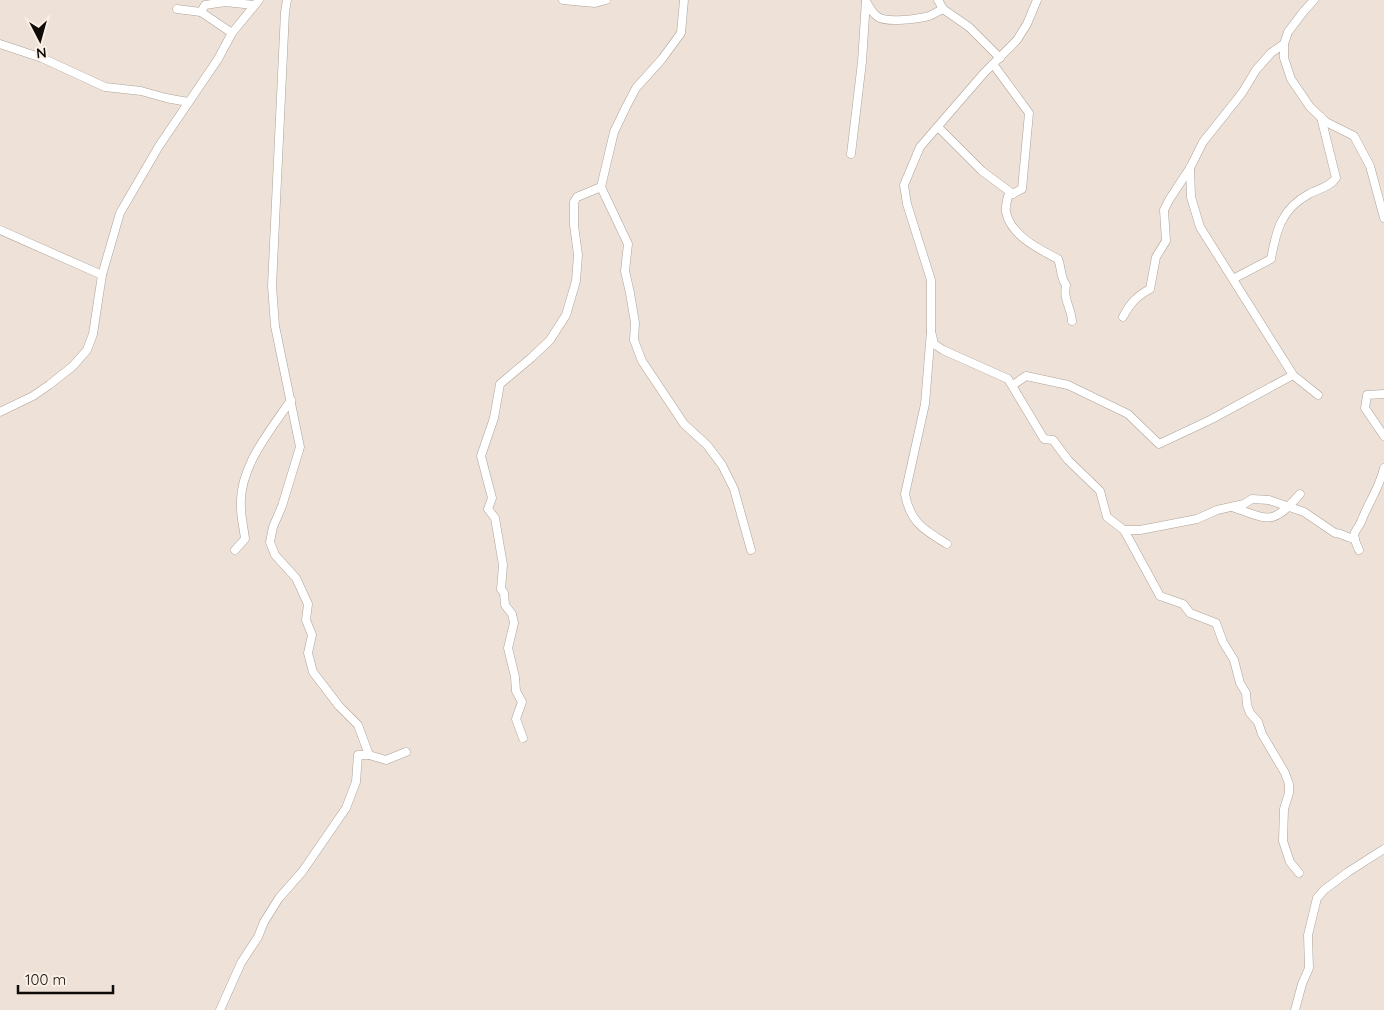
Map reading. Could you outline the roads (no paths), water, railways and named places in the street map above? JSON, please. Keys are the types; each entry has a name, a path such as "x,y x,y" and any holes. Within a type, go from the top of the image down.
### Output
{"street":[{"path":"287,0 272,286 275,326 300,447 282,506 273,527 270,542 276,555 296,578 308,604 306,620 312,635 308,654 313,672 339,706 358,725 369,755"},
{"path":"563,0 595,3 606,0"},
{"path":"684,0 680,33 662,59 636,88 614,132 601,187 628,244 624,270 635,323 634,340 642,361 684,424 708,445 722,465 734,489 751,550"},
{"path":"938,0 943,9 969,27 1000,58"},
{"path":"947,544 915,521 907,507 905,494 925,404 931,331 931,280 907,204 904,185 920,147 993,64 1017,40 1027,24 1037,0"},
{"path":"1314,0 1288,32 1284,44 1284,58 1290,79 1310,107 1326,122 1354,136 1370,166 1384,218"},
{"path":"866,1 879,18 889,20 928,16 943,9"},
{"path":"851,154 862,62 866,1"},
{"path":"201,12 206,5 225,2 256,2"},
{"path":"0,412 33,396 49,385 73,366 87,350 93,334 102,276 120,213 158,146 218,58 232,33 256,2"},
{"path":"177,9 201,12 232,33"},
{"path":"0,44 42,58 105,87 141,91 188,102"},
{"path":"1123,317 1136,297 1150,289 1156,257 1166,241 1164,210 1190,168 1203,142 1242,94 1256,70 1271,53 1284,44"},
{"path":"993,64 1028,114 1022,189 1008,196 1006,210 1010,223 1023,238 1058,259 1062,269 1061,278 1066,286 1064,295 1072,321"},
{"path":"1234,280 1271,259 1276,234 1284,216 1308,194 1332,183 1336,178 1321,117"},
{"path":"938,127 982,171 1013,194"},
{"path":"1190,168 1191,197 1200,227 1293,375 1318,396"},
{"path":"523,738 516,719 522,702 516,691 515,677 508,648 514,623 512,614 505,605 504,593 501,589 503,565 495,518 488,509 492,498 481,456 494,418 500,384 532,358 550,340 566,315 576,281 578,255 574,225 574,202 577,197 601,187"},
{"path":"0,230 102,276"},
{"path":"931,331 934,344 943,350 1008,379 1044,439 1053,440 1068,460 1100,491 1107,517 1124,530 1160,596 1183,604 1190,613 1216,623 1234,660 1240,683 1246,693 1250,713 1258,722 1262,734 1285,773 1289,784 1284,810 1283,841 1290,862 1299,873"},
{"path":"1013,385 1026,376 1068,385 1128,414 1159,444 1212,419 1293,375"},
{"path":"1384,394 1367,395 1365,408 1384,436"},
{"path":"236,550 245,539 240,507 243,488 254,454 291,400"},
{"path":"1359,550 1354,532 1361,524 1363,513 1376,491 1384,468"},
{"path":"1232,507 1265,518 1271,518 1289,506 1300,494"},
{"path":"1124,530 1140,530 1197,519 1216,510 1244,504 1252,499 1269,500 1289,506 1304,512 1334,533 1340,533 1348,538 1355,539"},
{"path":"220,1010 241,963 258,937 264,922 279,898 302,872 346,808 356,782 358,755 369,755 386,760 406,752"},
{"path":"1295,1010 1302,984 1309,968 1308,935 1316,898 1324,890 1384,848"}]}
